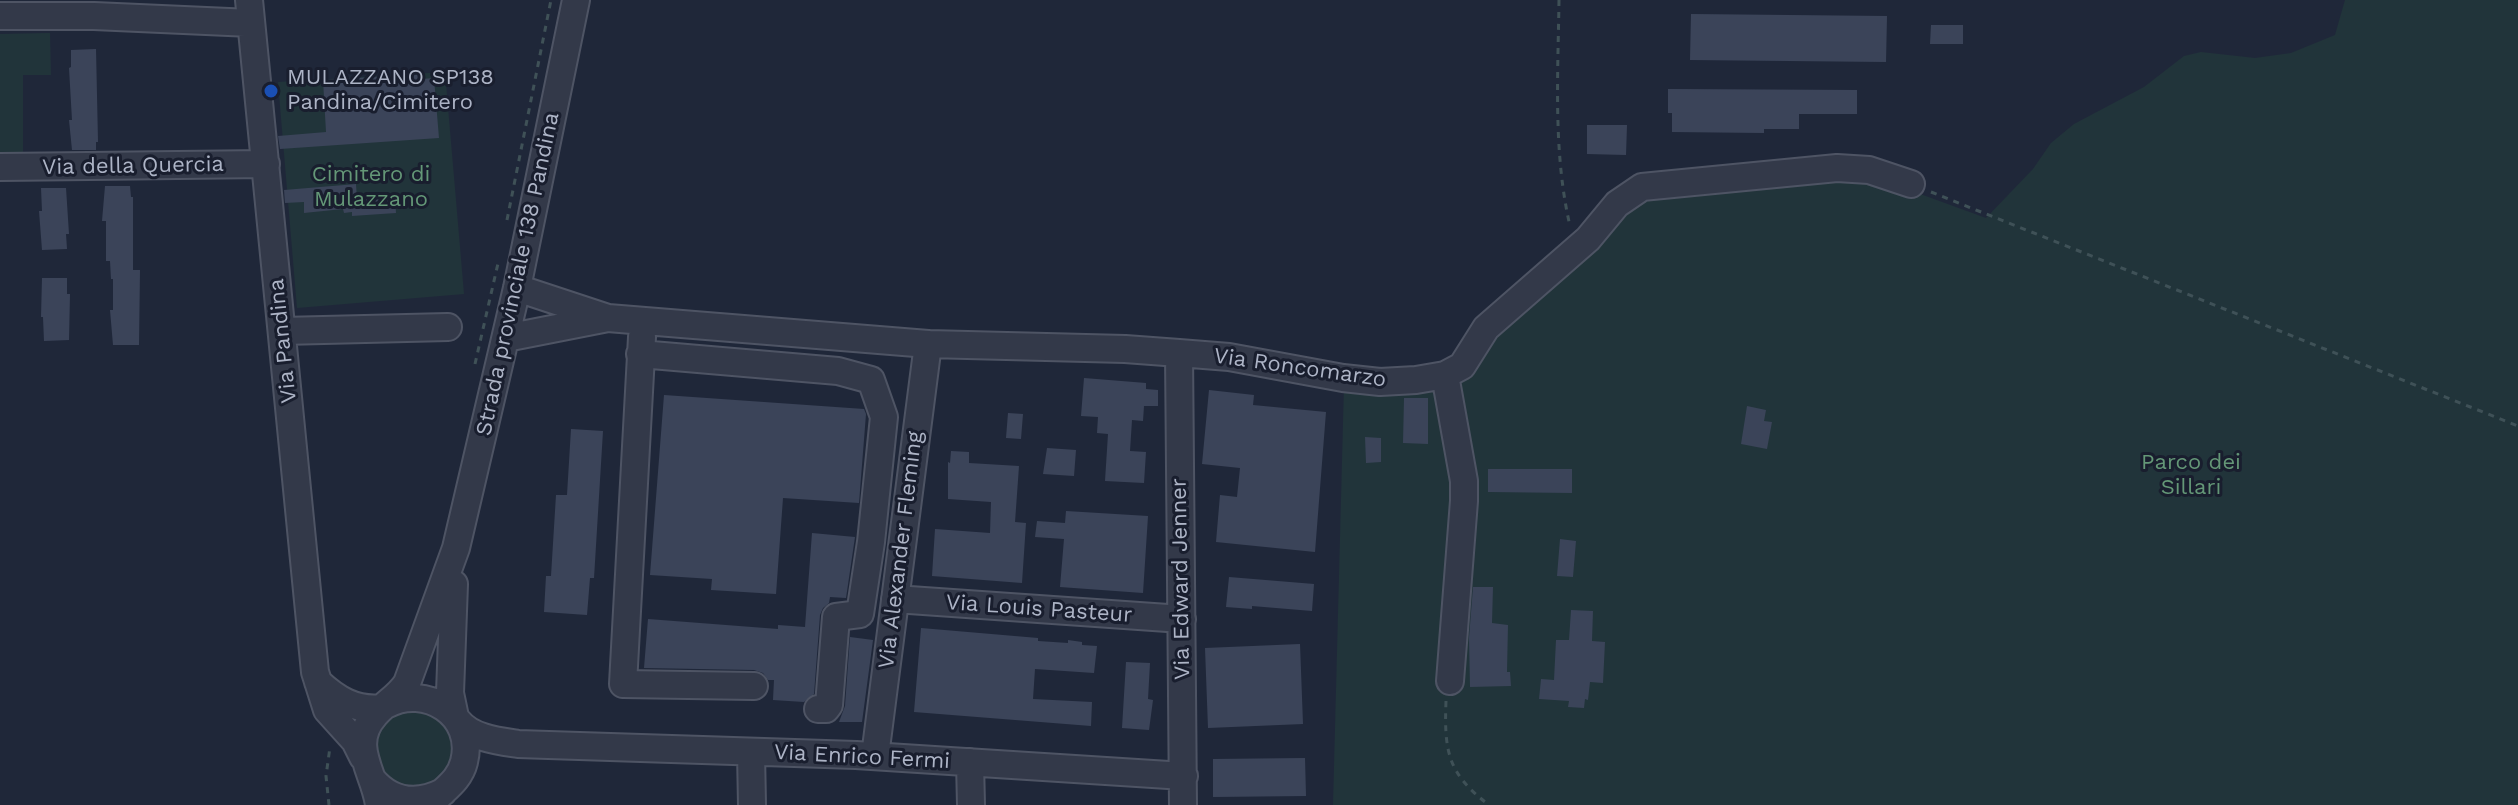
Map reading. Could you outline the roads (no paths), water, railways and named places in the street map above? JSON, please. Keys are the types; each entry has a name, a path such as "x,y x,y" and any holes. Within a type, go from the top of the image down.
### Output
{"street":[{"name":"Strada provinciale 138 Pandina","path":"456,548 517,288 576,0"},
{"path":"0,16 250,11"},
{"name":"Via Pandina","path":"250,11 318,681 323,702 339,726 355,741 367,768"},
{"name":"Via della Quercia","path":"0,167 266,164"},
{"path":"1450,681 1464,481 1445,375 1462,366 1486,328 1588,239 1617,204 1642,187 1837,168 1869,170 1911,184"},
{"name":"Via Roncomarzo","path":"517,288 608,318 928,344 1125,349 1229,357 1380,382 1445,375"},
{"name":"Via Roncomarzo","path":"506,338 608,318"},
{"path":"643,321 623,684 754,686"},
{"path":"282,331 448,327"},
{"name":"Via Alexander Fleming","path":"875,756 928,344"},
{"name":"Via Edward Jenner","path":"1179,353 1183,805"},
{"path":"640,354 838,371 871,380 884,417 860,614 836,617 829,705 826,709 818,709"},
{"path":"379,805 362,743 367,728 407,683 456,548"},
{"path":"367,768 384,791 404,799 421,800 443,791 464,763 466,747 451,700 450,682 456,548"},
{"name":"Via Louis Pasteur","path":"895,599 1182,619"},
{"path":"318,681 333,697 360,707 384,707 402,698 421,697 438,703 456,719"},
{"name":"Via Enrico Fermi","path":"456,719 470,732 487,738 540,745 875,756 1184,776"},
{"name":"Via Enrico Fermi","path":"443,791 469,765 487,756 540,745"},
{"path":"751,752 752,805"},
{"path":"970,762 971,805"}],"place":[{"name":"MULAZZANO SP138 Pandina/Cimitero","path":"271,91"}],"park label":[{"name":"Cimitero di Mulazzano","path":"371,188"},
{"name":"Parco dei Sillari","path":"2191,476"}]}
